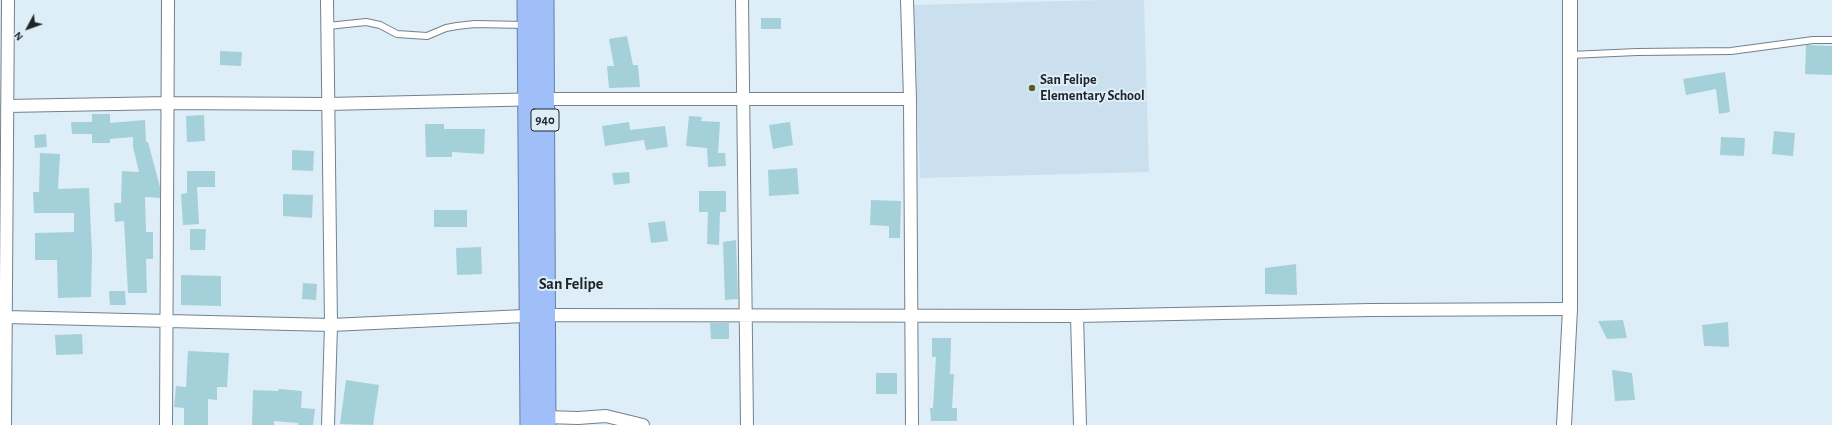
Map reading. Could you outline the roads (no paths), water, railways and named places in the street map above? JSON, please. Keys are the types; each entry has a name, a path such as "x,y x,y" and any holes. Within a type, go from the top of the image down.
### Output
{"highway":[{"name":"940","path":"527,0 527,25 537,99"},
{"name":"940","path":"541,422 538,316 537,99 544,0"}],"street":[{"path":"5,425 8,0"},
{"path":"166,425 168,323 168,0"},
{"path":"328,0 331,325 328,425"},
{"path":"742,0 747,317 747,425"},
{"path":"907,0 910,99 912,425"},
{"path":"1564,425 1570,309 1570,0"},
{"path":"7,106 169,103 328,104 537,99 910,99"},
{"path":"6,317 168,323 331,325 538,316 1077,316 1370,310 1570,309"},
{"path":"1077,316 1080,425"},
{"path":"541,422 578,418 611,417 643,425"}],"lane":[{"path":"328,26 366,22 380,25 397,34 427,36 446,28 475,24 527,25"},
{"path":"1570,55 1638,52 1731,51 1814,40 1832,40"}],"place":[{"name":"San Felipe Elementary School","path":"1032,88"}],"district":[{"name":"San Felipe","path":"571,284"}]}
